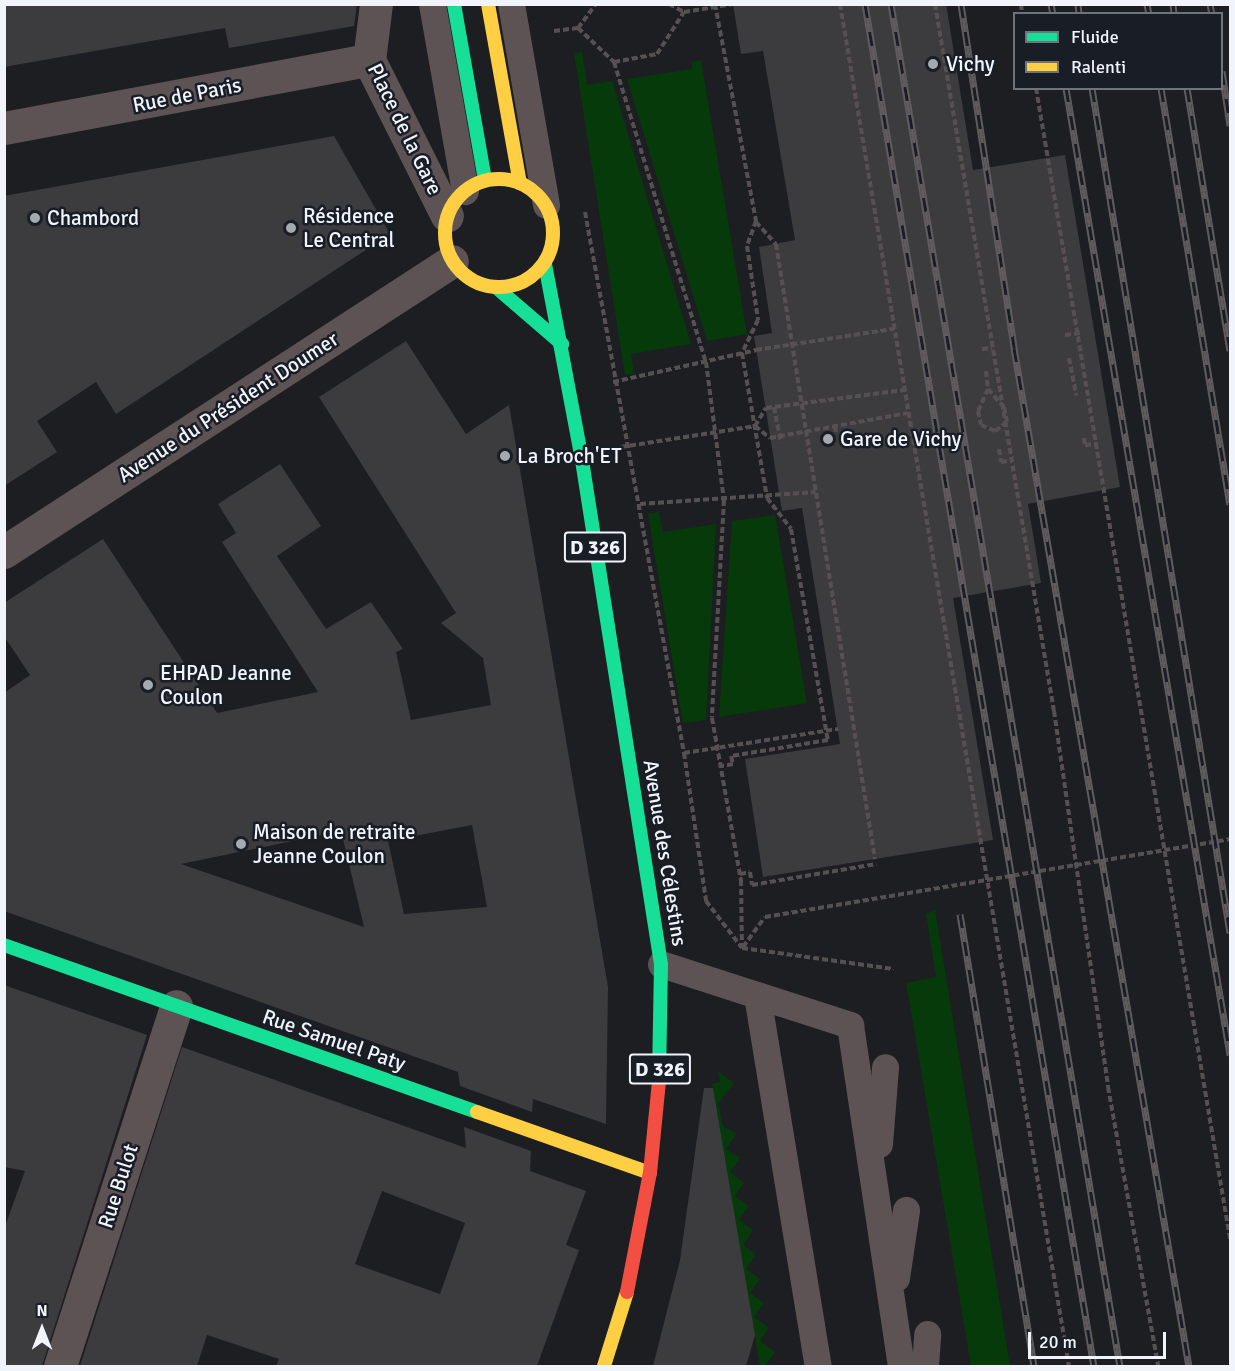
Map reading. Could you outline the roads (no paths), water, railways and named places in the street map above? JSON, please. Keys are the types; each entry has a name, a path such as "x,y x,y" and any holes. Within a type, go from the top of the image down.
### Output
{"main road":[{"path":"454,4 466,196 445,231 452,261 464,275 497,288 562,344"},
{"path":"488,4 520,183 546,205 554,235 545,264 532,277 497,288"},
{"path":"466,196 520,183"},
{"name":"Avenue des Célestins","path":"545,264 562,344 661,964 662,1043 650,1173 624,1305 604,1366"},
{"name":"Rue Samuel Paty","path":"4,945 650,1173"}],"street":[{"name":"Place de la Gare","path":"376,4 369,60 466,196"},
{"name":"Rue de Paris","path":"4,128 369,60"},
{"name":"Avenue du Président Doumer","path":"4,552 452,261"},
{"name":"Rue Bulot","path":"60,1366 176,1006"}],"lane":[{"name":"Place de la Gare","path":"432,4 466,196"},
{"path":"511,4 546,205"},
{"path":"661,964 850,1025 901,1366"},
{"path":"758,995 818,1366"},
{"path":"875,1190 885,1067"},
{"path":"892,1306 906,1210"},
{"path":"925,1366 927,1334"}],"railway":[{"path":"865,4 1094,1366"},
{"path":"891,4 1120,1366"},
{"path":"961,4 1014,348 1189,1366"},
{"path":"1051,4 1053,12"},
{"path":"1078,4 1079,12"},
{"path":"1147,4 1149,12"},
{"path":"1173,4 1174,12"},
{"path":"1210,4 1212,12"},
{"path":"1223,78 1230,125"},
{"path":"1066,90 1230,1055"},
{"path":"1092,90 1230,933"},
{"path":"1161,90 1230,504"},
{"path":"1187,90 1230,351"},
{"path":"960,914 1034,1366"}],"place":[{"name":"Vichy","path":"933,64"},
{"name":"Chambord","path":"35,218"},
{"name":"Résidence Le Central","path":"291,228"},
{"name":"Gare de Vichy","path":"828,439"},
{"name":"La Broch'ET","path":"505,456"},
{"name":"EHPAD Jeanne Coulon","path":"148,685"},
{"name":"Maison de retraite Jeanne Coulon","path":"241,844"}]}
